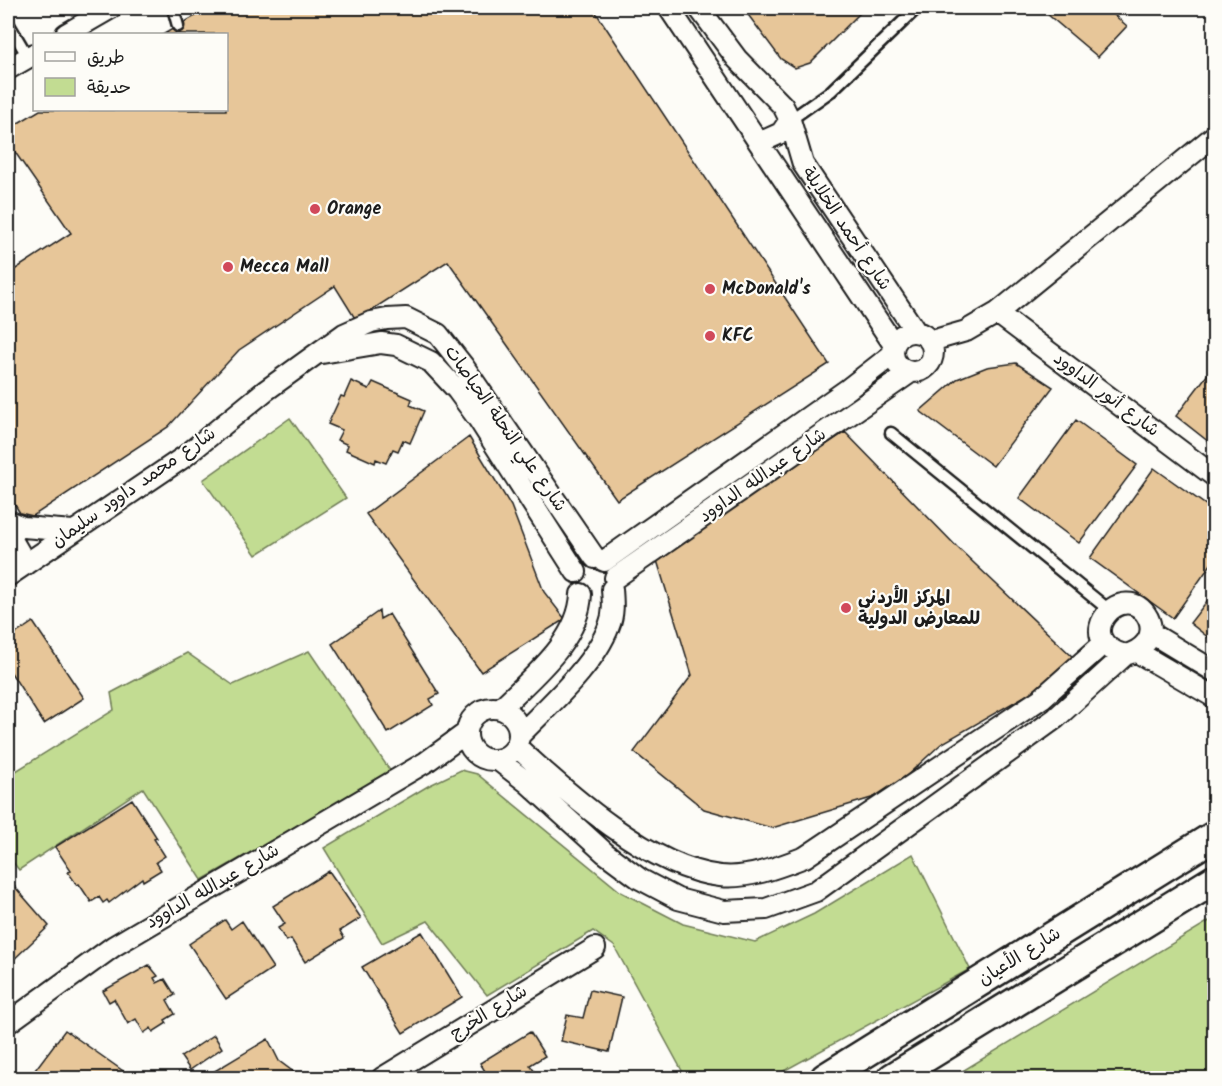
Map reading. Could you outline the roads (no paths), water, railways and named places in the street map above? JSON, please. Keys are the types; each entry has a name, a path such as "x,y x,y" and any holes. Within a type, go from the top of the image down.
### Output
{"street":[{"path":"68,33 111,8"},
{"name":"شارع أحمد الخلايلة","path":"669,8 894,349"},
{"name":"شارع أحمد الخلايلة","path":"699,8 737,59 778,101 790,120 803,164 923,337"},
{"path":"8,69 31,55"},
{"path":"759,143 781,133 790,120"},
{"path":"923,337 933,350 928,366 911,372 896,362 894,349 907,333 923,337 966,331 997,313 1215,136"},
{"name":"شارع أنور الداوود","path":"997,313 1215,476"},
{"path":"317,354 344,334 371,322 406,318 396,345"},
{"name":"شارع علي النحلة الحياصات","path":"406,318 438,334 599,560"},
{"name":"شارع علي النحلة الحياصات","path":"317,354 381,343 396,345 431,362 457,390 576,572"},
{"name":"شارع عبدالله الداوود","path":"599,560 848,389 894,349"},
{"name":"شارع محمد داوود سليمان","path":"8,576 184,457 317,354"},
{"name":"شارع عبدالله الداوود","path":"613,584 911,372"},
{"path":"8,521 23,527 73,531"},
{"path":"8,533 26,564"},
{"path":"501,708 548,660 571,629 580,608 581,594 575,584 576,572 583,562 599,560 611,567 613,611 601,642 582,668 518,741 509,756 498,760 486,759 475,754 470,748 466,733 470,721 478,712 489,707 501,708 511,714 518,724 518,741 589,808 642,847 682,867 721,877 764,872 806,857 1042,698 1104,643"},
{"path":"581,594 591,598 603,597 613,584"},
{"path":"498,760 528,783 605,853 640,879 678,899 724,911 766,909 816,891 1056,718 1131,653 1146,644 1151,633 1149,621 1142,610 1131,604 1119,604 1108,610 1101,626 1104,643 1113,652 1131,653 1215,697"},
{"path":"1151,633 1215,671"},
{"name":"شارع عبدالله الداوود","path":"8,1023 114,946 426,762 466,733"},
{"name":"شارع عبدالله الداوود","path":"426,762 475,754"},
{"name":"شارع الأعيان","path":"825,1078 1215,836"},
{"name":"شارع الأعيان","path":"892,1078 1215,880"},
{"name":"شارع الخرج","path":"382,1078 595,948"}],"lane":[{"path":"173,8 178,26"},
{"path":"790,120 831,91 916,8"},
{"path":"8,23 31,55"},
{"path":"891,433 1108,610"}],"place":[{"name":"Orange","path":"315,209"},
{"name":"Mecca Mall","path":"228,267"},
{"name":"McDonald's","path":"710,289"},
{"name":"KFC","path":"710,336"},
{"name":"المركز الأردني للمعارض الدولية","path":"846,608"}]}
